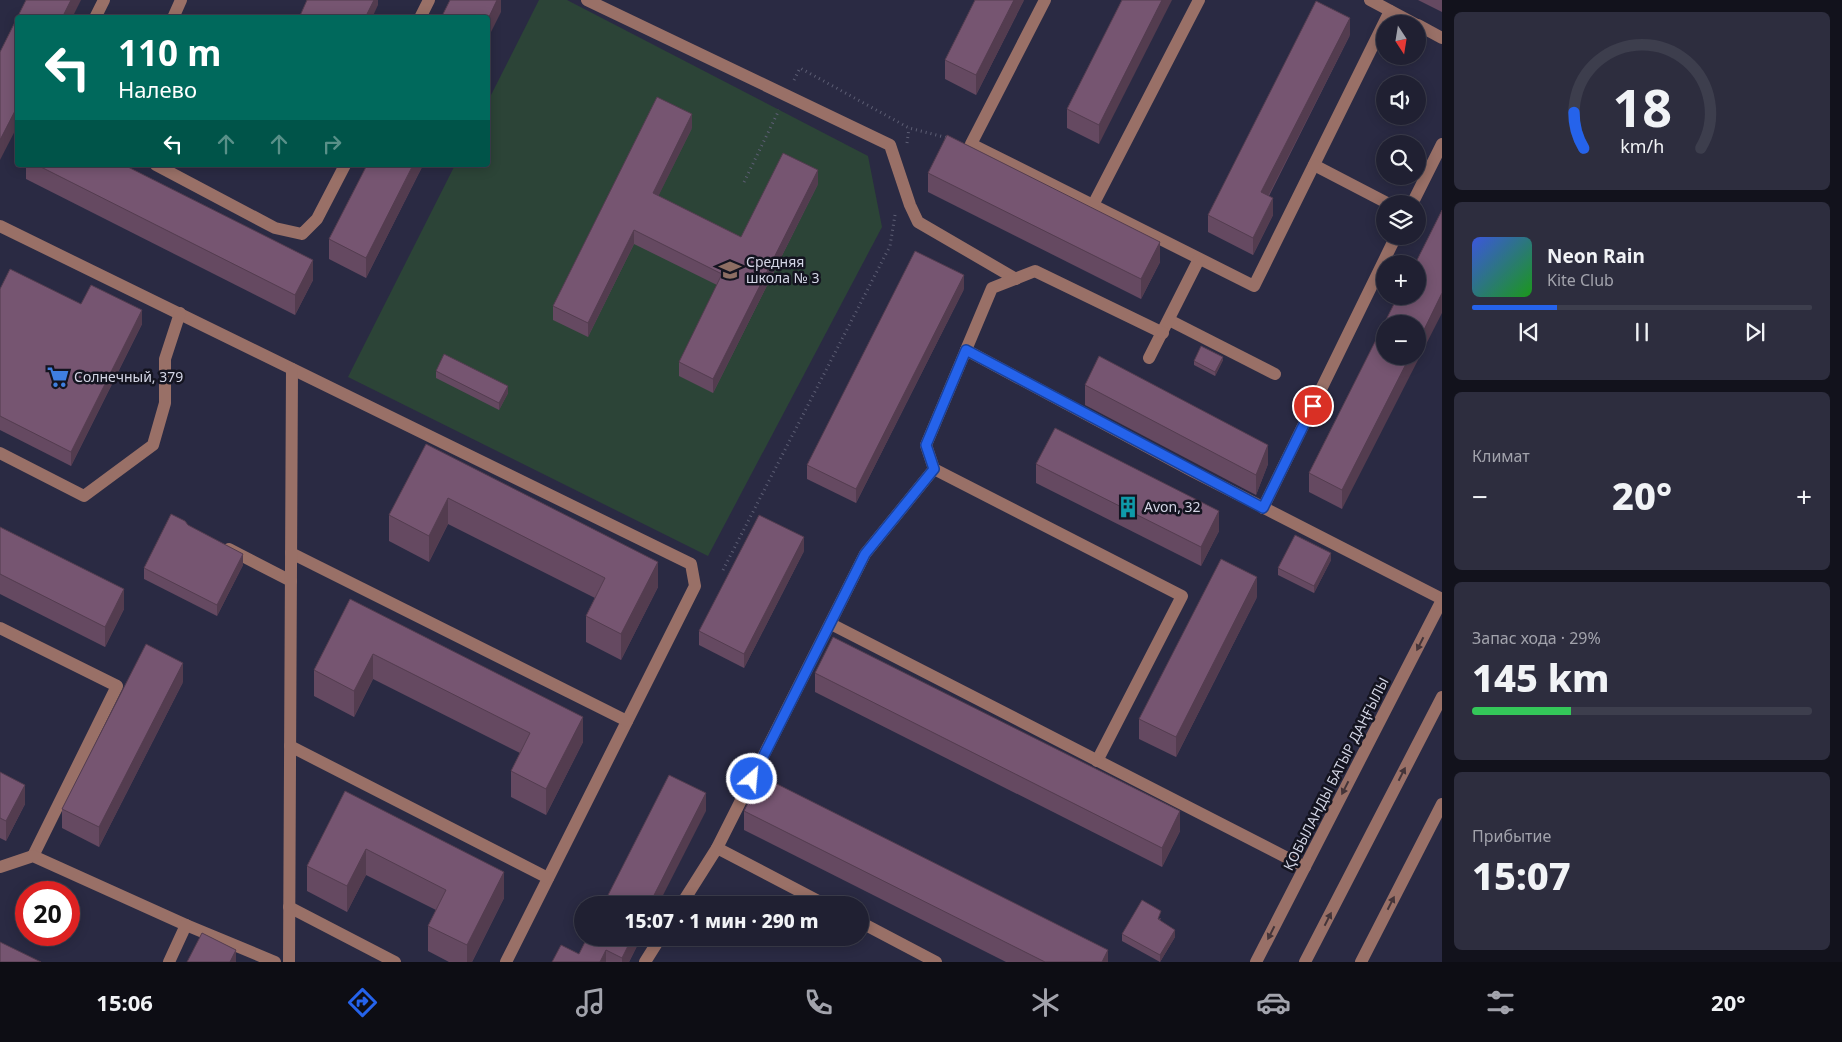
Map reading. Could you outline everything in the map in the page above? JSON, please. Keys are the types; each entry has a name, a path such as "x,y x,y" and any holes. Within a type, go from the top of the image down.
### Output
{"street":[{"path":"96,15 104,0"},
{"path":"174,15 182,0"},
{"path":"422,15 429,0"},
{"path":"587,0 890,144 910,205 918,222 1016,279"},
{"path":"1045,0 971,144 1254,286 1390,11"},
{"path":"1093,205 1199,0"},
{"path":"1370,0 1398,15"},
{"path":"1426,29 1442,38"},
{"path":"1416,195 1442,144"},
{"path":"1314,165 1376,197"},
{"path":"160,167 275,228 302,234 317,219 344,167"},
{"path":"0,226 691,564 695,586 506,962"},
{"path":"1263,508 1392,245"},
{"path":"1149,358 1199,258"},
{"path":"1097,761 1182,596 934,469 926,445 992,288 1035,272 1163,333"},
{"path":"0,452 84,496 153,445 165,403 165,358 180,313"},
{"path":"1169,320 1275,374"},
{"path":"966,350 1263,508 1442,600"},
{"path":"289,962 292,370"},
{"path":"687,896 717,848 865,554 934,469"},
{"path":"217,542 291,582"},
{"path":"291,553 627,721"},
{"name":"ҚОБЫЛАНДЫ БАТЫР ДАҢҒЫЛЫ","path":"1256,962 1442,600"},
{"path":"831,624 1305,867"},
{"path":"0,628 117,686 33,856"},
{"path":"1306,962 1442,697"},
{"path":"290,746 548,878"},
{"path":"1361,962 1442,804"},
{"path":"717,848 809,896"},
{"path":"0,867 33,856 186,925 275,962"},
{"path":"289,907 395,962"},
{"path":"168,962 186,925"},
{"path":"869,927 936,962"},
{"path":"645,962 655,946"}],"path":[{"path":"907,145 910,128"},
{"path":"723,570 890,246 897,208"}],"green space":[{"path":"539,0 567,0 868,156 882,227 708,556 348,377 454,167 490,167 490,97"}],"building":[{"path":"26,0 71,0 64,15 18,15"},
{"path":"307,0 374,0 366,15 300,15"},
{"path":"450,0 497,0 490,15 442,15"},
{"path":"975,0 1014,0 976,75 945,60"},
{"path":"1122,0 1162,0 1099,125 1067,109"},
{"path":"1316,1 1350,18 1261,192 1273,198 1253,238 1208,215"},
{"path":"15,22 15,111 0,140 0,52"},
{"name":"Средняя школа № 3","path":"657,97 692,114 653,193 741,237 783,153 818,170 713,379 679,362 722,274 634,230 588,323 553,306"},
{"path":"947,135 1160,242 1141,279 928,173"},
{"path":"41,167 128,167 313,260 295,295"},
{"path":"366,167 412,167 366,258 329,239"},
{"path":"1442,210 1442,293 1426,326 1426,315 1388,315 1393,305 1426,305 1426,255 1420,255"},
{"path":"915,251 964,275 856,489 807,465"},
{"name":"Солнечный, 379","path":"10,269 81,304 91,285 142,310 71,452 0,416 0,289"},
{"path":"1376,340 1376,365 1405,365 1342,490 1309,473"},
{"path":"1201,346 1223,357 1215,372 1194,361"},
{"path":"444,354 508,386 499,403 436,371"},
{"path":"1099,356 1268,445 1256,475 1085,385"},
{"path":"1055,428 1219,511 1201,547 1036,464"},
{"path":"426,444 658,562 621,634 586,616 605,578 448,498 429,536 389,515"},
{"path":"171,514 243,554 217,605 144,568"},
{"path":"759,515 804,537 744,654 699,631"},
{"path":"0,527 124,589 105,627 0,574"},
{"path":"1295,535 1331,553 1314,586 1278,568"},
{"path":"1221,559 1257,577 1176,737 1139,719"},
{"path":"350,599 583,717 546,789 511,771 530,733 373,654 354,691 314,670"},
{"path":"833,637 1180,811 1162,848 815,673"},
{"path":"146,644 183,663 99,827 62,809"},
{"path":"0,772 25,785 6,821 0,818"},
{"path":"669,775 706,793 654,896 608,896"},
{"path":"761,776 1108,950 1102,962 1045,962 744,811"},
{"path":"345,791 504,872 467,945 428,926 446,890 366,849 347,886 307,866"},
{"path":"1142,900 1161,911 1158,919 1175,930 1160,955 1122,934"},
{"path":"202,933 236,950 230,962 187,962"},
{"path":"0,942 41,962 0,962"},
{"path":"561,945 579,954 583,946 628,946 622,958 606,950 600,962 552,962"}],"place":[{"name":"Средняя школа № 3","path":"730,270"},
{"name":"Солнечный, 379","path":"58,377"},
{"name":"Avon, 32","path":"1128,507"}],"route":[{"path":"752,779 865,554 934,469 926,445 966,350 1263,508 1313,406"}]}
